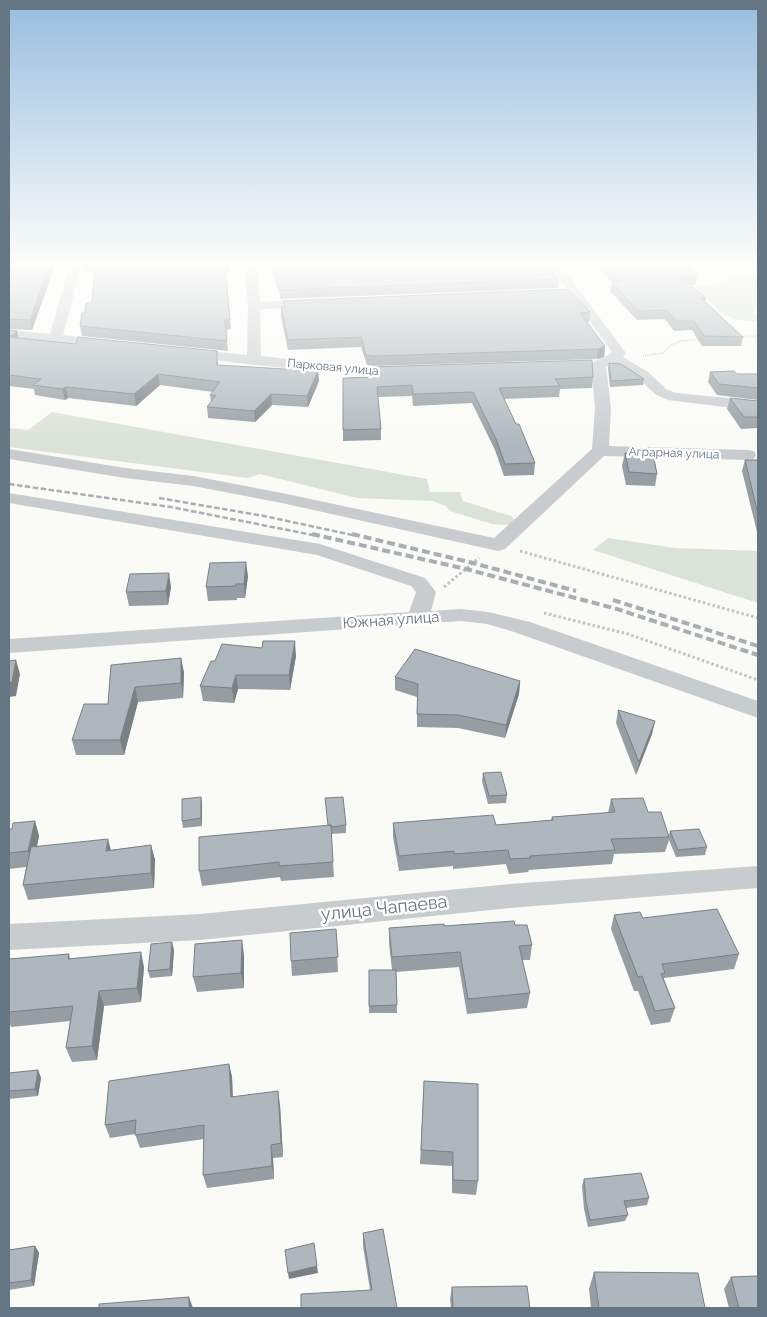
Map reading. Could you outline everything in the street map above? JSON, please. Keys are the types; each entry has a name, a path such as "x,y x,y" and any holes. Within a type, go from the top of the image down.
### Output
{"street":[{"path":"55,339 59,324"},
{"path":"254,324 254,361"},
{"path":"9,454 125,473 193,481 498,545 600,451 603,429 602,380 593,365 615,358 619,353 617,347 600,324"},
{"path":"9,334 121,346"},
{"name":"Парковая улица","path":"178,352 373,372 412,371"},
{"path":"615,358 643,375 661,392 673,397 758,406"},
{"name":"Аграрная улица","path":"600,451 748,455"},
{"path":"9,498 320,550 418,582 426,592 421,604 419,618"},
{"name":"Южная улица","path":"9,646 461,615 488,618 522,627 758,710"},
{"name":"улица Чапаева","path":"9,937 200,927 510,896 758,878"}],"path":[{"path":"732,337 758,336"},
{"path":"615,358 651,355 663,352 670,345 680,341 706,339"},
{"path":"426,592 447,586 472,562 498,545 758,618"}],"shaded area":[{"path":"52,412 427,479 430,492 460,492 463,501 511,516 514,520 509,525 492,524 450,511 446,506 432,501 357,498 260,474 248,478 9,447 9,428 28,430"},
{"path":"608,538 675,548 758,551 758,603 593,550"}],"building":[{"path":"80,324 225,324 227,341 80,326"},
{"path":"285,324 589,324 605,346 598,349 373,356 366,355 361,337 288,340"},
{"path":"696,324 729,324 743,337 704,336"},
{"path":"9,330 17,331 9,337"},
{"path":"9,337 76,344 78,337 217,351 217,365 318,371 307,396 271,394 254,411 207,407 216,395 210,395 220,382 158,374 134,394 33,385 41,379 9,375"},
{"path":"592,360 593,377 555,379 560,386 499,388 516,424 519,424 535,463 505,464 496,439 473,392 413,394 412,385 377,387 381,429 343,430 343,378 374,377 370,367"},
{"path":"609,363 621,364 644,379 611,381"},
{"path":"734,371 737,374 758,374 758,388 719,384 710,372"},
{"path":"730,398 758,401 758,417 744,417"},
{"path":"625,453 653,454 657,474 629,472"},
{"path":"745,460 758,460 758,514"},
{"path":"246,562 244,584 206,587 210,563"},
{"path":"169,573 166,591 126,592 130,574"},
{"path":"263,641 295,641 289,675 236,675 232,688 200,686 211,661 215,661 222,644 262,648"},
{"path":"415,649 520,681 506,725 458,715 417,714 418,684 395,677"},
{"path":"181,658 181,683 135,687 120,740 72,740 84,704 108,704 111,665"},
{"path":"16,660 12,682 9,683 9,661"},
{"path":"618,710 655,721 639,762"},
{"path":"501,772 507,795 489,796 483,773"},
{"path":"201,797 201,818 182,821 182,799"},
{"path":"343,797 346,825 331,827 331,825 328,825 325,798"},
{"path":"643,798 648,812 661,812 669,837 611,839 615,850 510,859 508,850 454,854 454,851 399,856 393,823 493,815 496,825 553,820 552,817 615,812 611,799"},
{"path":"35,821 28,851 9,853 9,829 12,829 13,823"},
{"path":"331,825 333,862 279,866 279,862 199,871 199,837"},
{"path":"699,829 707,847 678,850 670,831"},
{"path":"108,839 106,851 151,845 151,873 23,885 31,847"},
{"path":"717,909 739,954 662,964 665,973 661,974 675,1008 655,1011 642,976 638,977 614,915 640,912 643,918"},
{"path":"514,921 515,925 527,925 532,945 519,946 530,993 468,999 460,952 392,957 389,928"},
{"path":"336,929 338,957 291,961 290,933"},
{"path":"242,940 241,973 193,977 195,944"},
{"path":"172,942 170,969 148,971 151,944"},
{"path":"141,952 137,988 99,991 92,1046 66,1048 73,1006 9,1012 9,959 69,954 68,959"},
{"path":"369,970 396,970 397,1005 369,1006"},
{"path":"229,1064 231,1097 278,1091 281,1143 271,1145 272,1166 203,1175 204,1125 135,1135 136,1120 105,1125 109,1081"},
{"path":"38,1070 35,1089 9,1091 9,1073"},
{"path":"424,1081 478,1084 478,1181 453,1180 453,1152 421,1150"},
{"path":"641,1173 649,1198 624,1201 628,1215 590,1220 584,1179"},
{"path":"383,1229 397,1308 301,1308 301,1294 372,1290 363,1233"},
{"path":"314,1243 317,1266 288,1273 285,1250"},
{"path":"35,1246 31,1280 9,1283 9,1250"},
{"path":"594,1272 698,1273 705,1308 599,1308"},
{"path":"758,1276 758,1308 739,1308 731,1277"},
{"path":"527,1286 530,1308 453,1308 452,1287"},
{"path":"189,1297 189,1308 99,1308 99,1304"}],"railway":[{"path":"9,484 171,507 318,536"},
{"path":"159,498 264,516 357,536"},
{"path":"312,534 466,569 617,609 758,655"},
{"path":"352,534 473,563 576,591"},
{"path":"613,600 758,646"}]}
